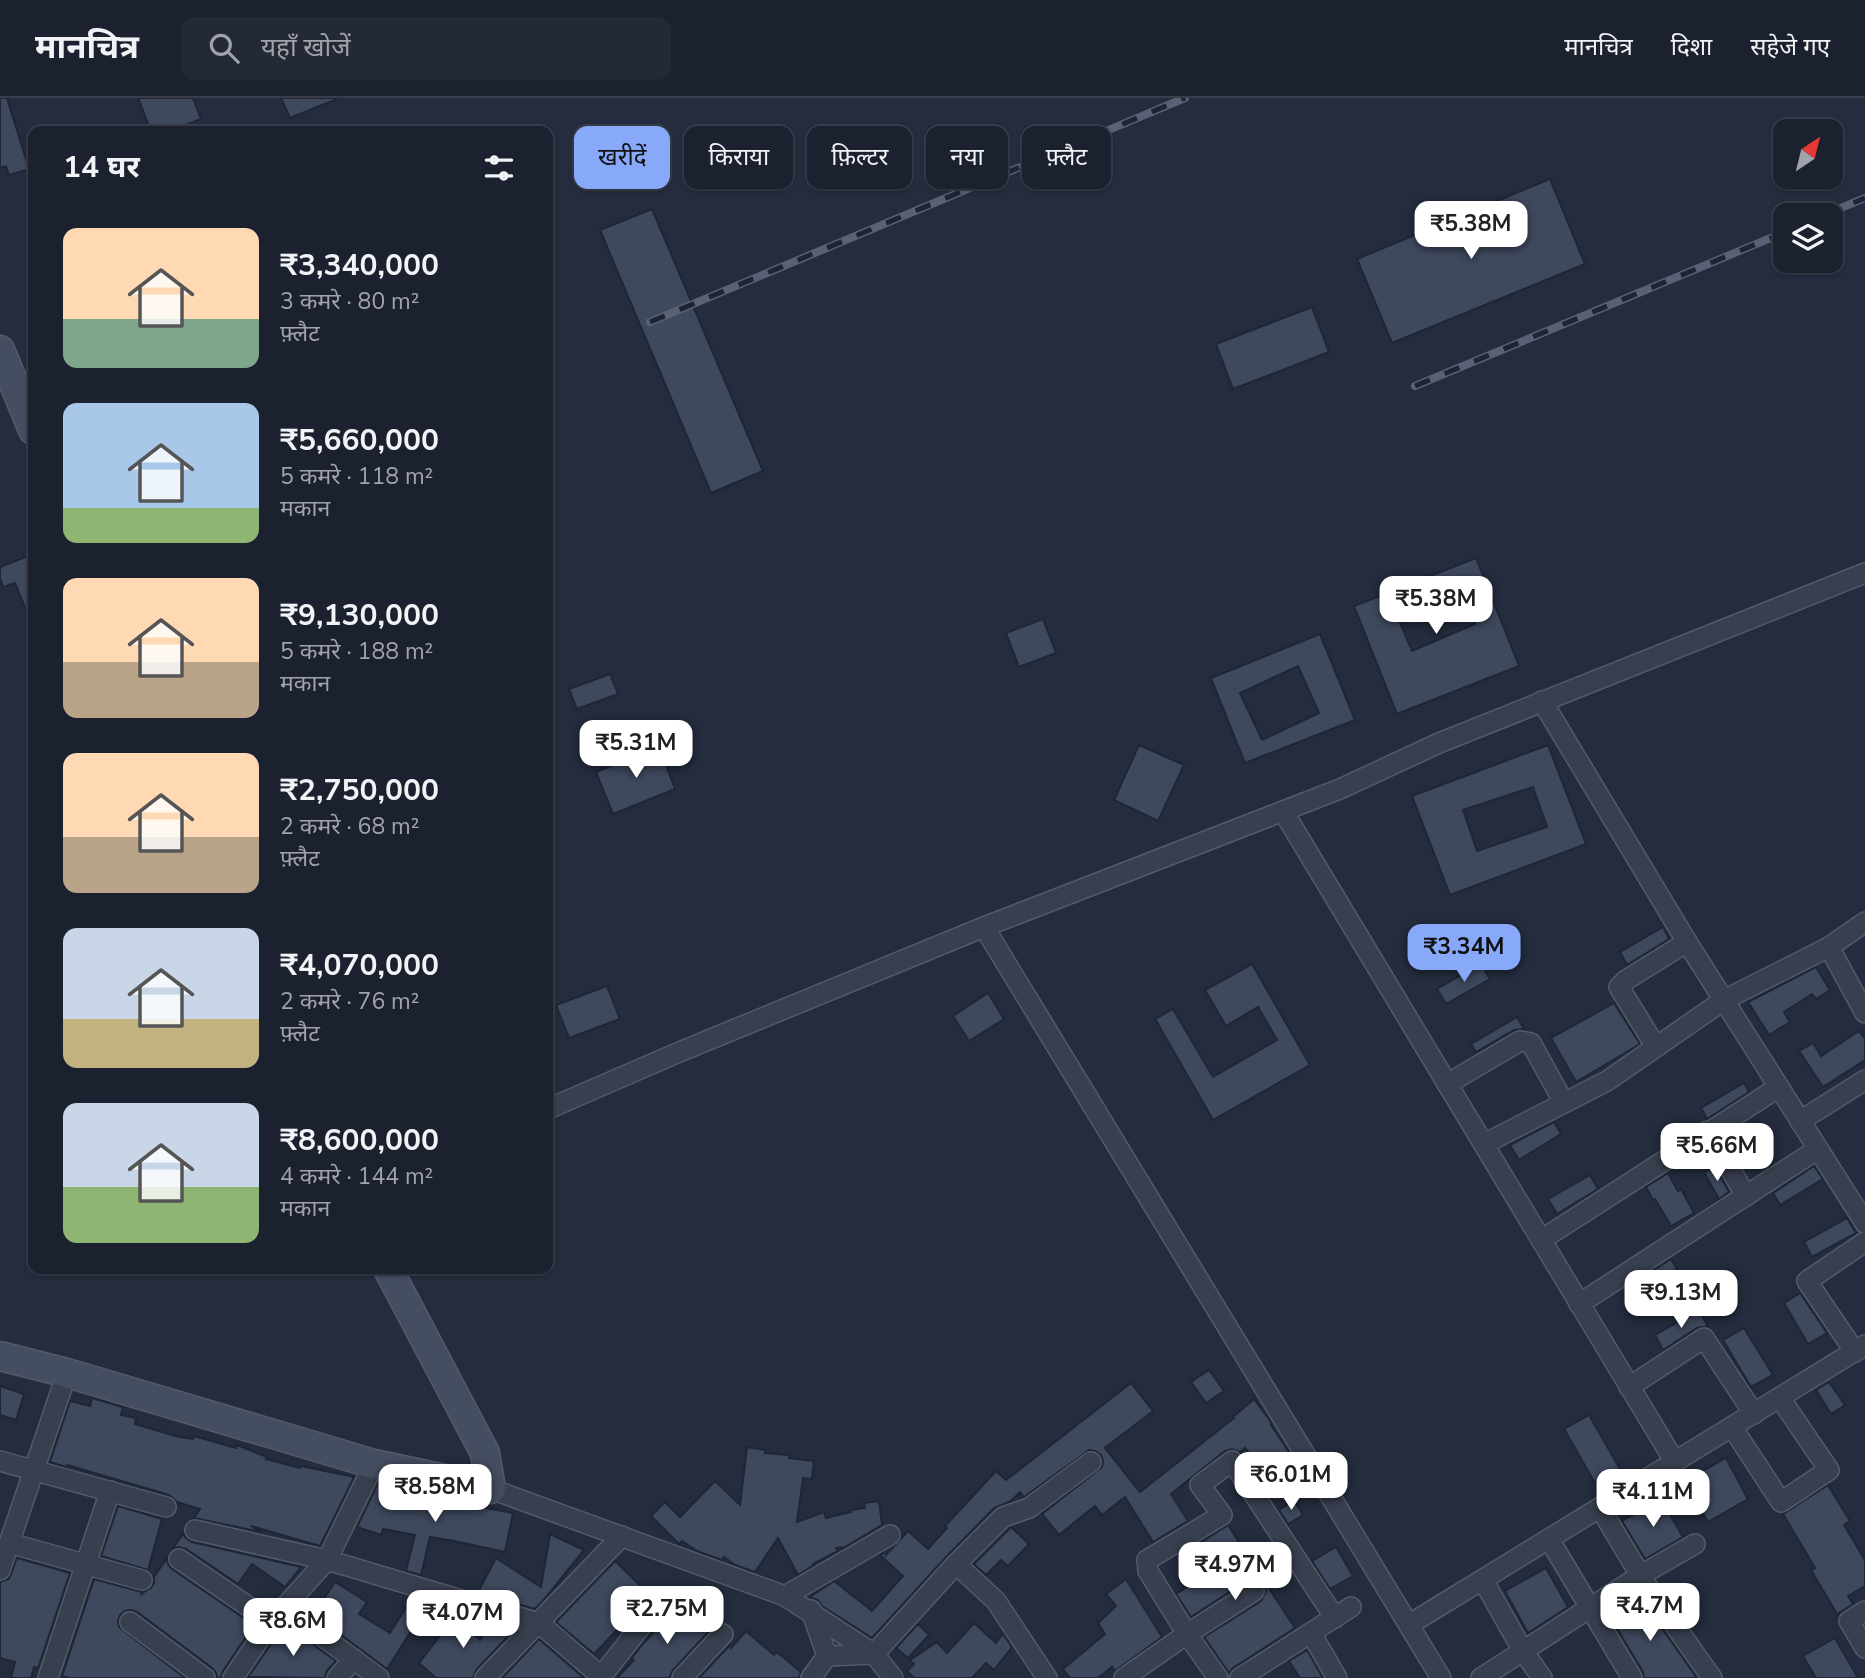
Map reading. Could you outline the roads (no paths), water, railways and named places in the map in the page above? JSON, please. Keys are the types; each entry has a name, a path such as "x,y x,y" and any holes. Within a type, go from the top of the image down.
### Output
{"street":[{"path":"0,350 28,418"},
{"path":"553,1107 984,927 1340,789 1439,743 1865,573"},
{"path":"1542,701 1687,942 1864,1219"},
{"path":"1283,811 1675,1462"},
{"path":"1484,1144 1607,1081 1724,1000 1829,947 1865,922"},
{"path":"984,927 1441,1678"},
{"path":"1656,1047 1619,987 1687,942"},
{"path":"1829,947 1865,1013"},
{"path":"1447,1084 1520,1041 1531,1042 1564,1103"},
{"path":"1800,1121 1865,1080"},
{"path":"1541,1240 1779,1087"},
{"path":"1708,1131 1746,1196"},
{"path":"1579,1304 1818,1149"},
{"path":"1409,1625 1860,1349 1807,1281 1865,1242"},
{"path":"391,1274 485,1453 491,1489"},
{"path":"1629,1387 1704,1338 1754,1414"},
{"path":"0,1356 67,1373 374,1464 491,1489 622,1536 785,1596 874,1654 892,1678"},
{"path":"0,1570 67,1373"},
{"path":"1732,1427 1781,1502 1829,1470 1780,1398"},
{"path":"0,1461 166,1507"},
{"path":"1218,1678 1148,1571 1147,1560 1222,1515 1200,1485 1232,1461 1343,1612 1240,1678"},
{"path":"827,1656 874,1654 1003,1517 1029,1508 1091,1462"},
{"path":"233,1678 271,1622 327,1560 374,1464"},
{"path":"48,1678 110,1492"},
{"path":"1600,1508 1641,1576 1712,1678"},
{"path":"195,1530 327,1560 539,1623 602,1677 664,1597"},
{"path":"785,1596 890,1535"},
{"path":"485,1678 622,1536"},
{"path":"1549,1539 1632,1678"},
{"path":"9,1544 142,1580"},
{"path":"1481,1678 1695,1544"},
{"path":"179,1559 271,1622"},
{"path":"956,1564 996,1601 1047,1678"},
{"path":"1483,1580 1523,1651 1542,1678"},
{"path":"804,1585 827,1656"},
{"path":"1124,1678 1254,1591"},
{"path":"284,1608 379,1678"},
{"path":"1865,1611 1849,1621 1865,1648"},
{"path":"130,1622 205,1678"},
{"path":"1311,1633 1337,1678"},
{"path":"686,1677 723,1634"},
{"path":"811,1678 827,1656"},
{"path":"337,1678 354,1659"}],"railway":[{"path":"650,322 1185,98"},
{"path":"1843,207 1865,198"},
{"path":"1415,386 1773,237"}]}
